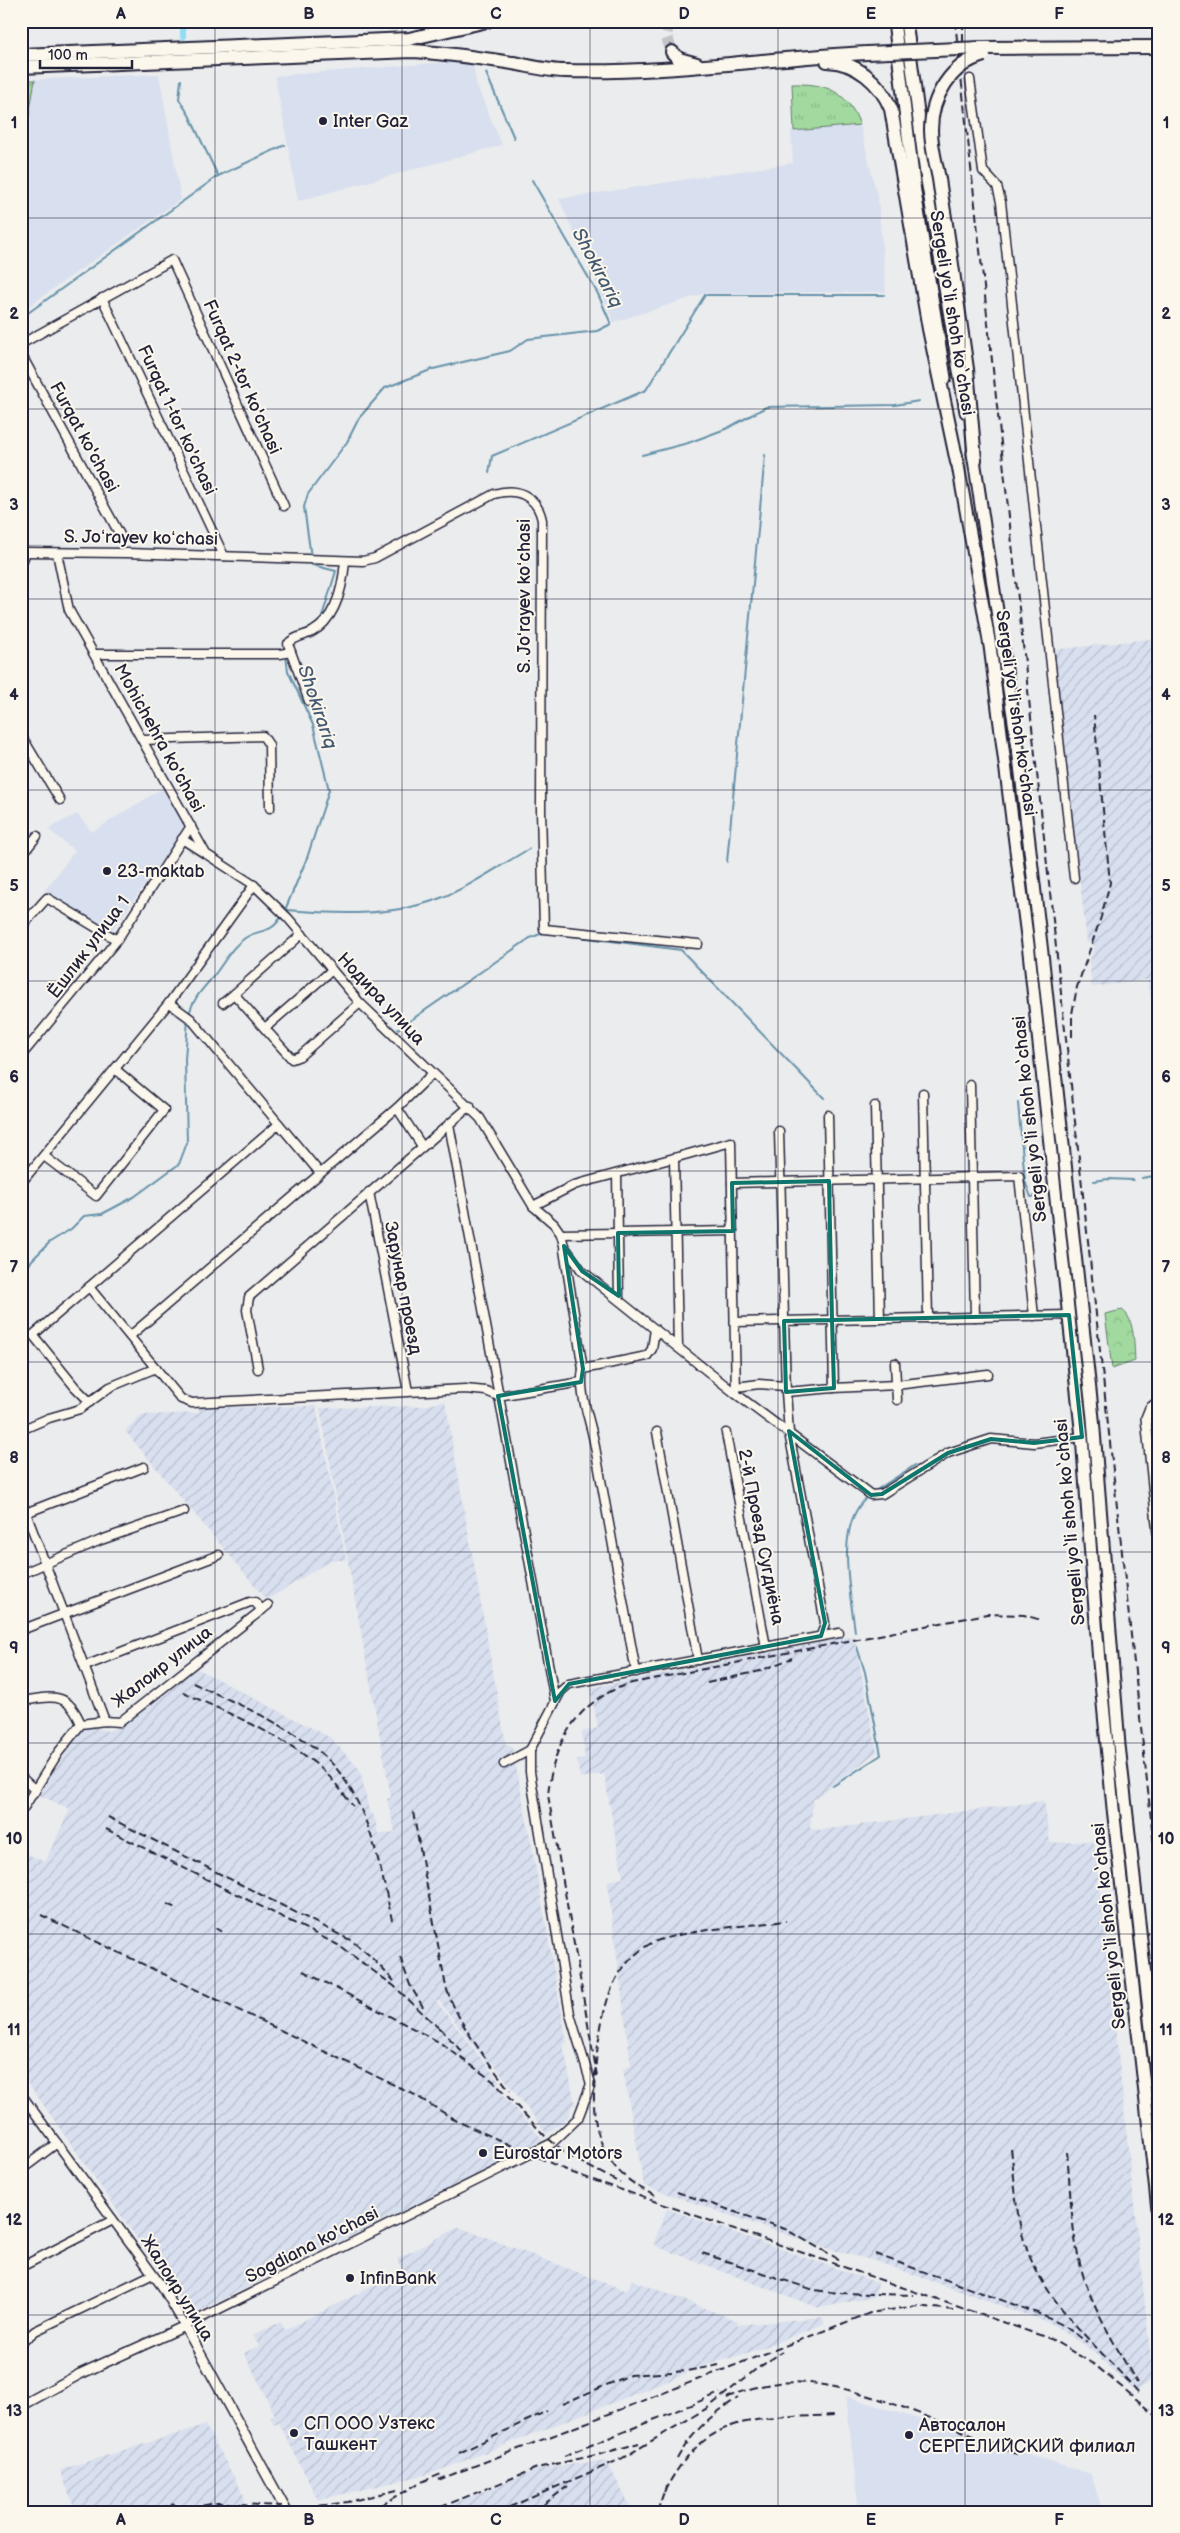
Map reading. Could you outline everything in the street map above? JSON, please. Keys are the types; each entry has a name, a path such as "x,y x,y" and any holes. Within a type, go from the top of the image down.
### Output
{"highway":[{"path":"410,45 487,21"},
{"path":"21,67 139,56 410,45 563,71 824,61 842,63 867,76 885,97 893,117 929,329 957,462"},
{"path":"672,52 679,59 691,63 736,64 798,56 868,53 1159,47"},
{"path":"975,460 967,369 932,136 933,112 941,90 952,74 983,52"},
{"path":"21,55 139,56"}],"main road":[{"name":"Sergeli yo‘li shoh ko‘chasi","path":"894,21 916,192 957,462 988,637 1005,748 1070,1316 1082,1437 1101,1680 1159,2219"},
{"name":"Sergeli yo‘li shoh ko‘chasi","path":"906,21 926,174 975,460 1018,748 1093,1418 1119,1745 1159,2099"}],"street":[{"path":"970,79 980,160 983,172 997,186 1000,202 1074,878"},
{"name":"Furqat 2-tor ko'chasi","path":"102,298 172,260 284,506"},
{"path":"21,344 102,298"},
{"name":"Furqat 1-tor ko'chasi","path":"102,298 224,556"},
{"name":"Furqat ko'chasi","path":"21,354 120,535"},
{"name":"S. Joʻrayev koʻchasi","path":"21,564 23,550 57,553 363,561 374,558 494,494 513,492 537,504 542,520 540,810 544,929 698,944"},
{"name":"Mohichehra ko'chasi","path":"57,553 69,610 206,854 254,885 276,908"},
{"path":"309,701 288,642 321,625 335,604 344,577 346,561"},
{"path":"94,654 234,655 291,652"},
{"path":"21,735 60,800"},
{"path":"143,740 263,736 269,745 270,808"},
{"name":"Ёшлик улица 1","path":"21,1056 117,940 191,826"},
{"path":"21,856 37,836"},
{"path":"182,839 206,854"},
{"path":"21,1183 169,1002 254,885"},
{"path":"21,927 24,916 47,898 52,899 117,940"},
{"name":"Нодира улица","path":"276,908 302,934 360,1003 432,1074 470,1106 480,1118 533,1206 554,1224 561,1234"},
{"path":"223,1003 302,934"},
{"path":"265,1028 332,970"},
{"path":"234,994 290,1057 297,1058 360,1003"},
{"path":"169,1002 191,1019 320,1173"},
{"path":"44,1156 96,1196 164,1110 116,1069"},
{"path":"130,1336 397,1108 432,1074"},
{"path":"970,1085 975,1317"},
{"path":"923,1093 928,1318"},
{"path":"258,1370 247,1300 470,1106"},
{"path":"875,1106 880,1319"},
{"path":"397,1108 422,1146"},
{"path":"828,1115 834,1388"},
{"path":"90,1402 75,1387 33,1335 279,1124"},
{"path":"449,1124 555,1701"},
{"path":"779,1131 786,1389 789,1433 825,1622 821,1636"},
{"path":"533,1206 574,1185 732,1142 736,1390"},
{"path":"674,1158 678,1347"},
{"path":"617,1174 619,1299"},
{"path":"732,1183 1019,1176 1034,1316"},
{"name":"Зарунар проезд","path":"369,1192 408,1391"},
{"path":"636,1672 594,1440 580,1382 584,1369 561,1234 733,1231"},
{"path":"564,1246 582,1271 789,1433 872,1494 882,1494 948,1453 991,1440 1034,1443 1082,1437"},
{"path":"89,1287 181,1400 192,1403 465,1389 486,1391 498,1396 580,1382"},
{"path":"735,1322 1070,1316"},
{"path":"584,1369 647,1356 652,1349 655,1329"},
{"path":"896,1363 897,1400"},
{"path":"21,1430 49,1418 80,1409 110,1387 156,1368"},
{"path":"736,1390 760,1384 786,1389 896,1385 988,1374"},
{"path":"1159,1401 1150,1408 1146,1418 1159,1543"},
{"path":"657,1432 698,1660"},
{"name":"2-й Проезд Сугдиёна","path":"726,1433 766,1647"},
{"path":"24,1514 144,1467"},
{"path":"21,1500 24,1514 47,1565 106,1721"},
{"path":"21,1574 47,1565 108,1538 184,1511"},
{"path":"21,1630 219,1555"},
{"name":"Жалоир улица","path":"81,1724 106,1721 120,1722 265,1607 255,1602 250,1602 85,1666"},
{"path":"504,1764 530,1750 555,1701 564,1687 569,1684 839,1633"},
{"path":"21,1701 54,1697 66,1701 74,1707 81,1724 58,1753 21,1812"},
{"name":"Sogdiana ko'chasi","path":"21,2406 80,2374 184,2326 552,2143 578,2118 591,2084 570,2014 530,1772 530,1750"},
{"path":"21,1777 36,1790"},
{"name":"Жалоир улица","path":"21,2094 151,2275 163,2288 287,2512"},
{"path":"21,2170 57,2143"},
{"path":"21,2267 113,2220"},
{"path":"21,2343 35,2332 151,2275"}],"highlighted area":[{"path":"829,1181 832,1320 1069,1315 1082,1437 1034,1443 991,1439 948,1453 882,1494 871,1495 789,1431 825,1623 821,1636 569,1684 555,1701 498,1396 581,1382 583,1369 564,1246 582,1271 619,1296 618,1233 733,1231 732,1183","holes":["832,1320 834,1388 786,1392 784,1321"]}],"shaded area":[{"path":"473,60 476,84 502,145 298,201 275,76"},
{"path":"159,74 181,199 26,308 21,302 21,80"},
{"path":"860,125 878,199 886,292 706,293 614,322 559,199 793,163 791,131"},
{"path":"1159,638 1159,1009 1153,1009 1147,980 1092,987 1089,962 1095,946 1087,942 1053,650"},
{"name":"23-maktab","path":"163,788 187,826 110,933 45,890 75,851 48,829 77,814 92,832"},
{"path":"445,1401 506,1745 512,1747 532,1847 567,2043 563,2044 575,2104 571,2107 569,2116 547,2134 492,2062 487,2063 439,2001 436,2001 499,2081 497,2088 543,2140 191,2315 21,2073 21,1851 45,1862 70,1809 37,1794 86,1725 108,1731 122,1726 196,1668 331,1738 360,1770 370,1814 374,1815 378,1834 395,1832 387,1799 391,1797 320,1408 424,1406"},
{"path":"316,1406 346,1560 331,1560 267,1600 125,1431 141,1415 199,1413 199,1408"},
{"path":"854,1636 877,1752 813,1800 810,1829 821,1830 1044,1801 1050,1843 1094,1841 1153,2380 1135,2391 1090,2349 1052,2324 875,2261 829,2249 644,2186 623,2069 631,2066 607,1881 623,1878 604,1774 580,1778 577,1760 585,1758 582,1732 598,1728 590,1688"},
{"path":"667,2209 878,2283 874,2297 819,2308 653,2245"},
{"path":"459,2227 627,2291 632,2280 738,2321 737,2325 823,2317 824,2324 757,2350 687,2371 686,2374 433,2473 318,2500 279,2423 274,2425 270,2418 275,2415 244,2353 259,2346 253,2335 281,2322 285,2330 397,2274 397,2272 402,2270 397,2259"},
{"name":"Автосалон СЕРГЕЛИЙСКИЙ филиал","path":"846,2396 1091,2474 1103,2512 859,2512"},
{"path":"205,2425 244,2495 245,2506 204,2507 186,2512 76,2512 60,2470"},
{"path":"606,2460 633,2512 433,2512 538,2469"}],"green space":[{"path":"21,80 35,80 29,116 21,116"},
{"path":"792,84 815,85 834,91 849,104 860,125 794,131"},
{"path":"1122,1310 1132,1326 1135,1361 1112,1369 1105,1314"}],"waterway":[{"path":"183,21 183,37"},
{"name":"Shokirariq","path":"486,73 514,138"},
{"path":"181,80 179,99 189,115 218,176"},
{"path":"21,318 218,176 285,145"},
{"name":"Shokirariq","path":"311,557 304,507 308,494 347,442 359,418 385,388 433,369 510,351 528,339 597,331 611,324 598,294 532,180"},
{"path":"489,473 492,456 646,390 705,295 884,295"},
{"path":"642,455 688,443 728,428 766,407 895,405 919,401"},
{"path":"727,862 765,455"},
{"name":"Shokirariq","path":"306,631 321,620 336,571 312,565 311,562"},
{"name":"Shokirariq","path":"285,651 284,641 289,639"},
{"name":"Shokirariq","path":"285,910 307,858 329,790 313,725 288,671 286,656"},
{"path":"286,910 363,913 420,905 462,889 529,849"},
{"name":"Shokirariq","path":"189,1014 197,996 237,945 250,935 274,926 282,915"},
{"path":"398,1029 530,938 543,933"},
{"path":"548,933 681,950 824,1098"},
{"name":"Shokirariq","path":"21,1278 32,1260 50,1242 71,1229 84,1216 102,1214 134,1197 179,1164 187,1143 185,1059 188,1019"},
{"path":"1018,1103 1025,1181 1031,1197 1036,1196 1037,1202 1040,1201"},
{"path":"1142,1178 1159,1175"},
{"path":"1094,1181 1108,1179 1133,1180"},
{"name":"Shokirariq","path":"21,1335 24,1337 25,1369 21,1386"},
{"path":"875,1491 915,1465"},
{"path":"855,1632 848,1579 848,1541 851,1523 858,1508 869,1496"},
{"path":"833,1786 881,1755 865,1672 857,1647"}],"tunnel":[{"path":"669,21 666,35 672,52"}],"railway":[{"path":"955,21 1159,1892"},
{"path":"963,21 963,41"},
{"path":"1072,1037 1072,1014 1077,987 1101,917 1110,883 1094,715"},
{"path":"597,2076 548,1795 556,1757 563,1740 583,1711 613,1690 632,1683 987,1614 1024,1615 1041,1620"},
{"path":"707,1683 760,1671 792,1658"},
{"path":"193,1683 289,1730 307,1742 336,1768 348,1784 366,1821 373,1841 392,1920"},
{"path":"183,1692 258,1727 294,1748 326,1773 353,1806"},
{"path":"413,1812 446,1987 465,2028 510,2091"},
{"path":"108,1817 352,1941 369,1955 394,1981"},
{"path":"106,1829 338,1945 394,1986 444,2033"},
{"path":"167,1904 178,1909"},
{"path":"41,1915 415,2095 457,2121"},
{"path":"655,2196 634,2184 611,2162 605,2151 595,2119 595,2068 605,2010 615,1981 633,1957 648,1945 659,1940 693,1932 786,1921"},
{"path":"215,1928 224,1933"},
{"path":"400,1957 410,1985 423,2007"},
{"path":"303,1971 439,2042 493,2081 545,2136 571,2157 620,2183"},
{"path":"440,2028 464,2054"},
{"path":"450,2118 573,2173 1051,2339 1095,2365 1158,2417"},
{"path":"1011,2149 1018,2216 1031,2260 1056,2302 1139,2393"},
{"path":"1067,2152 1074,2233 1080,2265 1102,2320 1137,2383"},
{"path":"677,2192 785,2229 842,2261"},
{"path":"702,2253 814,2290 838,2293 913,2295"},
{"path":"875,2254 1037,2313 1063,2325 1087,2342"},
{"path":"438,2480 870,2313 917,2306 953,2310"},
{"path":"498,2512 621,2459 709,2407 755,2370 782,2352"},
{"path":"562,2404 630,2375 687,2371 719,2365"},
{"path":"727,2398 756,2387 777,2383 798,2382 833,2387 859,2393 914,2411 1017,2454"},
{"path":"564,2456 720,2393"},
{"path":"677,2459 689,2440 703,2424 738,2398"},
{"path":"459,2453 547,2411"},
{"path":"664,2492 680,2466 697,2446 715,2433 734,2425 756,2420 834,2415"},
{"path":"429,2512 537,2468 601,2454 639,2443"},
{"path":"370,2512 419,2483 444,2473"},
{"path":"534,2512 568,2486"},
{"path":"657,2512 666,2486"},
{"path":"272,2512 348,2502 397,2490"},
{"path":"168,2512 217,2503 282,2506"},
{"path":"148,2512 175,2504"}],"place":[{"name":"Inter Gaz","path":"323,121"},
{"name":"23-maktab","path":"107,871"},
{"name":"Eurostar Motors","path":"483,2153"},
{"name":"InfinBank","path":"350,2278"},
{"name":"СП ООО Узтекс Ташкент","path":"294,2433"},
{"name":"Автосалон СЕРГЕЛИЙСКИЙ филиал","path":"909,2435"}]}
